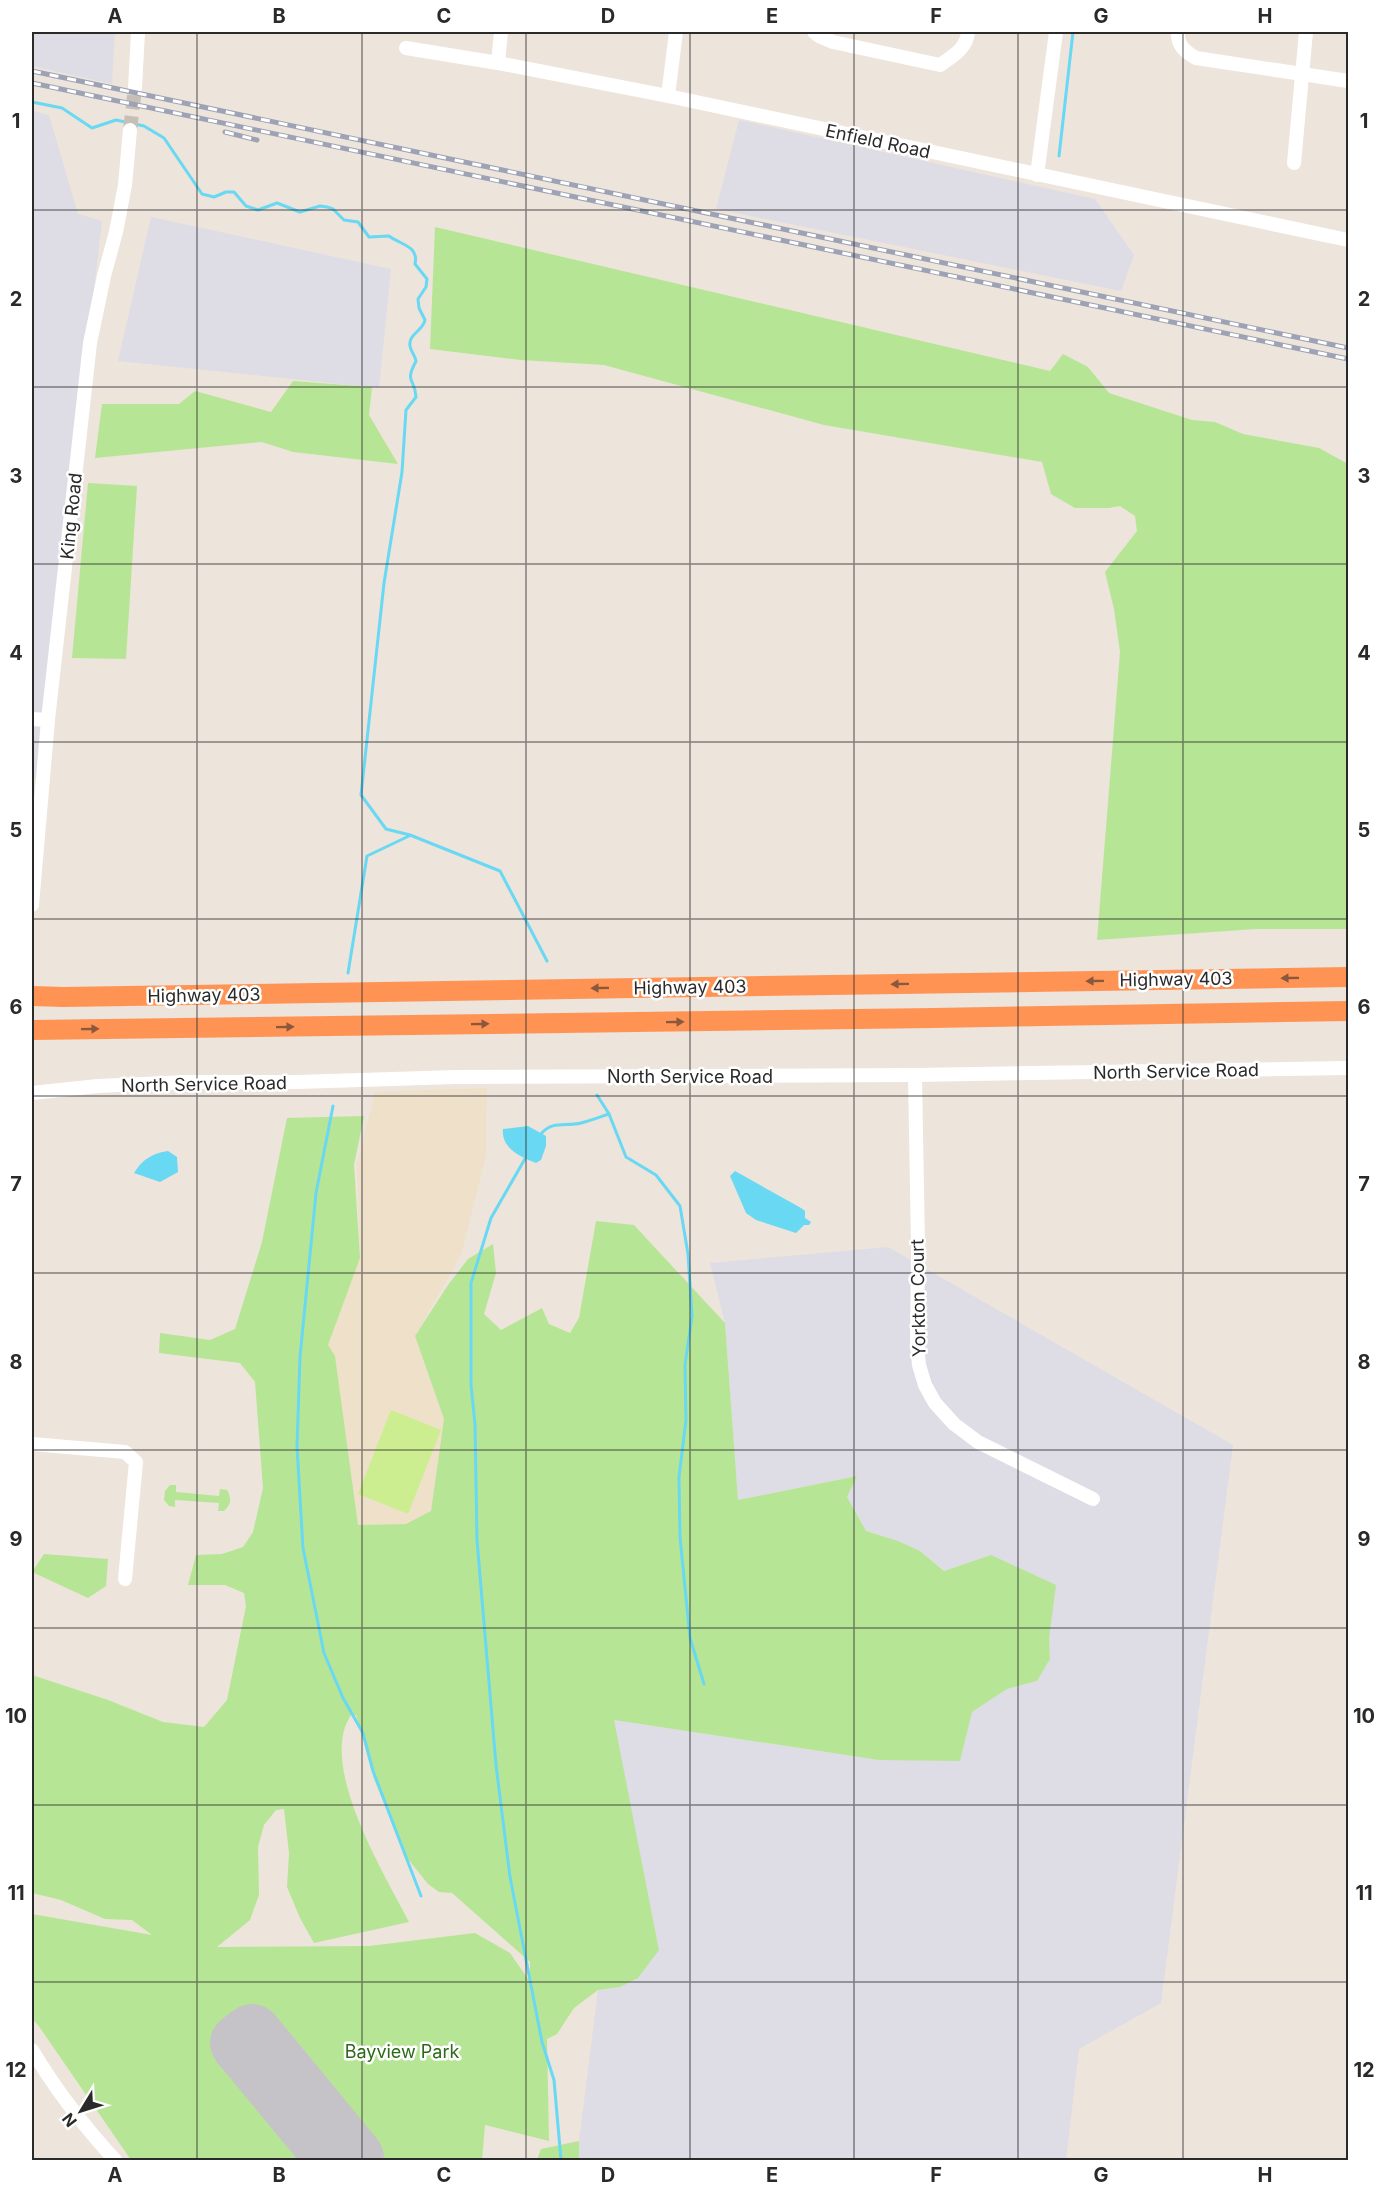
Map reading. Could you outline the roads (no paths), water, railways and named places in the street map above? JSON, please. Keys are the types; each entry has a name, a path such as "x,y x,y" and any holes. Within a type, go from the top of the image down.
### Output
{"highway":[{"name":"Highway 403","path":"32,997 1348,976"},
{"name":"Highway 403","path":"32,1030 1348,1011"}],"street":[{"path":"135,88 138,32"},
{"path":"498,63 501,32"},
{"path":"668,96 676,32"},
{"path":"814,32 833,42 940,65 958,53 967,39 968,32"},
{"path":"1037,175 1056,32"},
{"path":"1178,32 1178,38 1184,51 1196,58 1348,81"},
{"path":"1294,163 1306,32"},
{"name":"Enfield Road","path":"406,48 498,63 668,96 1348,240"},
{"name":"King Road","path":"32,905 48,720 90,343 116,232 130,130"},
{"path":"32,719 48,720"},
{"name":"North Service Road","path":"32,1093 98,1086 187,1082 297,1082 468,1076 915,1074 1348,1068"},
{"name":"Yorkton Court","path":"915,1074 917,1344 919,1365 925,1385 935,1403 954,1424 978,1442 1093,1499"},
{"path":"32,1444 125,1452 136,1462 125,1579"},
{"path":"32,2050 55,2089 93,2137 115,2160"}],"water":[{"path":"528,1126 546,1136 546,1146 541,1160 536,1163 508,1147 503,1136 503,1129"},
{"path":"168,1151 177,1157 178,1172 160,1182 134,1173 148,1158"},
{"path":"735,1171 801,1208 805,1211 805,1218 811,1222 809,1225 804,1225 796,1233 756,1220 746,1213 730,1176"}],"waterway":[{"path":"1059,156 1073,32"},
{"path":"32,102 62,108 92,128 116,120 144,126 164,138 202,194 214,197 226,192 234,192 246,206 258,210 277,203 300,212 320,206 327,207 333,209 344,220 358,222 369,237 389,236 414,253 415,264 427,279 426,287 418,299 419,308 425,320 410,342 416,361 410,377 416,397 406,410 402,472 384,583 361,795 386,829 410,835 500,871 547,961"},
{"path":"348,973 367,856 409,836"},
{"path":"597,1095 609,1114 626,1157 656,1175 680,1206 688,1254 692,1316 685,1365 686,1420 679,1477 680,1537 690,1638 704,1684"},
{"path":"333,1106 316,1193 300,1357 297,1447 303,1548 324,1653 343,1698 363,1733 373,1771 421,1896"},
{"path":"541,1134 555,1125 581,1123 609,1114"},
{"path":"526,1157 491,1218 471,1283 471,1385 475,1424 477,1540 496,1765 510,1877 542,2042 554,2080 561,2160"}],"tunnel":[{"path":"130,130 135,88"}],"railway":[{"path":"32,71 1348,348"},
{"path":"32,83 1348,359"},
{"path":"225,132 257,140"}],"park label":[{"name":"Bayview Park","path":"402,2051"}]}
